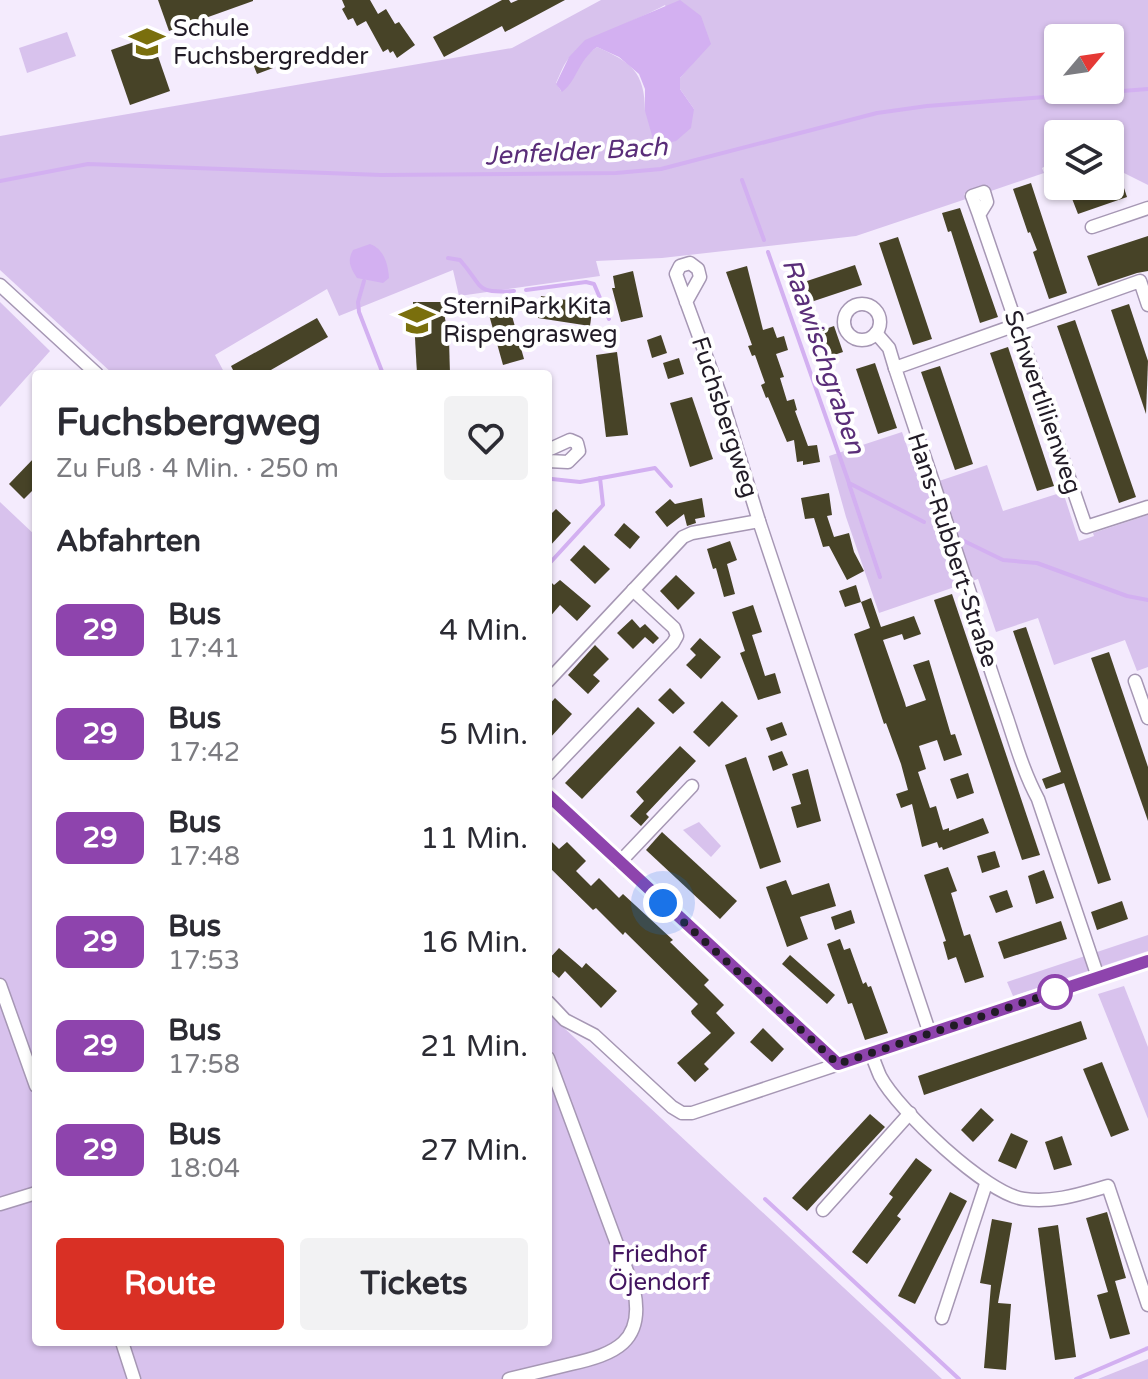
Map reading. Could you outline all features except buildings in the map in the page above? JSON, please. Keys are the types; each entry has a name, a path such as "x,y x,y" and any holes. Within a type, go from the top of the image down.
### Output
{"street":[{"path":"1092,227 1148,208"},
{"name":"Schwertlilienweg","path":"979,215 1086,527 1148,507"},
{"path":"895,368 1144,280 1148,305"},
{"path":"0,285 90,370"},
{"name":"Fuchsbergweg","path":"686,302 720,394 759,521 930,1034"},
{"name":"Hans-Rubbert-Straße","path":"876,333 889,348 970,593 976,625 1098,977"},
{"path":"552,448 570,440 577,443 579,451 568,462 552,461"},
{"path":"552,677 683,537 759,521"},
{"path":"552,770 677,636 674,628 633,590"},
{"path":"1135,681 1148,718"},
{"path":"619,863 692,786"},
{"path":"552,799 838,1064"},
{"path":"552,1006 565,1020 594,1035 672,1107 682,1113 692,1113 1148,961"},
{"path":"0,985 32,1075"},
{"path":"871,1053 881,1078 910,1113 986,1184 1021,1199 1058,1200 1108,1186 1148,1305"},
{"path":"509,1379 608,1354 624,1343 637,1314 634,1290 552,1069"},
{"path":"823,1210 910,1113"},
{"path":"942,1318 986,1184"},
{"path":"0,1204 32,1194"},
{"path":"123,1346 134,1379"}],"green space":[{"path":"601,0 1148,0 1148,185 1124,173 1124,120 1044,120 1044,173 991,191 989,186 964,194 966,199 856,236 662,258 596,261 600,276 459,296 453,270 339,316 327,289 215,355 223,370 109,370 0,270 0,136 512,48","holes":["665,5 693,63 680,78 680,89 694,109 645,111 642,87 634,70 597,47 584,57 561,91 556,83 564,65 581,48"]},
{"path":"67,32 76,56 27,73 19,48"},
{"path":"0,302 50,351 0,407"},
{"path":"902,432 921,487 987,465 1003,511 1063,492 1079,541 1094,536 1093,533 1148,515 1148,667 1137,671 1125,640 1054,665 1038,618 996,632 978,579 879,613 829,456"},
{"name":"Friedhof Öjendorf","path":"0,502 32,532 32,1346 552,1346 552,1017 942,1379 0,1379"},
{"path":"699,822 721,846 711,857 683,830"},
{"path":"1148,935 1148,951 1013,996 1007,982"},
{"path":"1124,986 1148,1047 1148,1119 1098,994"},
{"path":"1148,1359 1148,1379 1098,1379"}],"shaded area":[{"path":"680,0 701,16 711,44 680,78 680,89 694,109 691,128 676,141 655,146 645,111 645,89 639,74 619,57 597,47 562,92 556,84 569,57 585,40"},
{"path":"370,244 379,249 386,262 389,278 383,283 357,278 351,267 353,250"}],"waterway":[{"name":"Jenfelder Bach","path":"0,181 88,164 381,175 616,173 661,169 877,113 927,106 1148,89"},
{"name":"Raawischgraben","path":"742,180 764,240"},
{"name":"Raawischgraben","path":"768,252 849,483 924,522"},
{"path":"448,258 460,260 486,290 514,291"},
{"path":"364,281 358,302 359,312 381,370"},
{"path":"526,290 586,282 594,284 609,319"},
{"path":"552,479 580,482 655,468 671,486"},
{"path":"552,561 603,505 600,478"},
{"path":"849,484 880,577"},
{"name":"Raawischgraben","path":"964,541 1003,560 1037,563 1127,596 1148,600"},
{"path":"765,1199 959,1379"},
{"path":"1076,1379 1148,1348"}],"bus line":[{"name":"29","path":"552,799 838,1064 1148,961"}],"place":[{"name":"Schule Fuchsbergredder","path":"147,42"},
{"name":"SterniPark Kita Rispengrasweg","path":"417,320"}],"route":[{"path":"663,903 838,1064 1055,992"}]}
